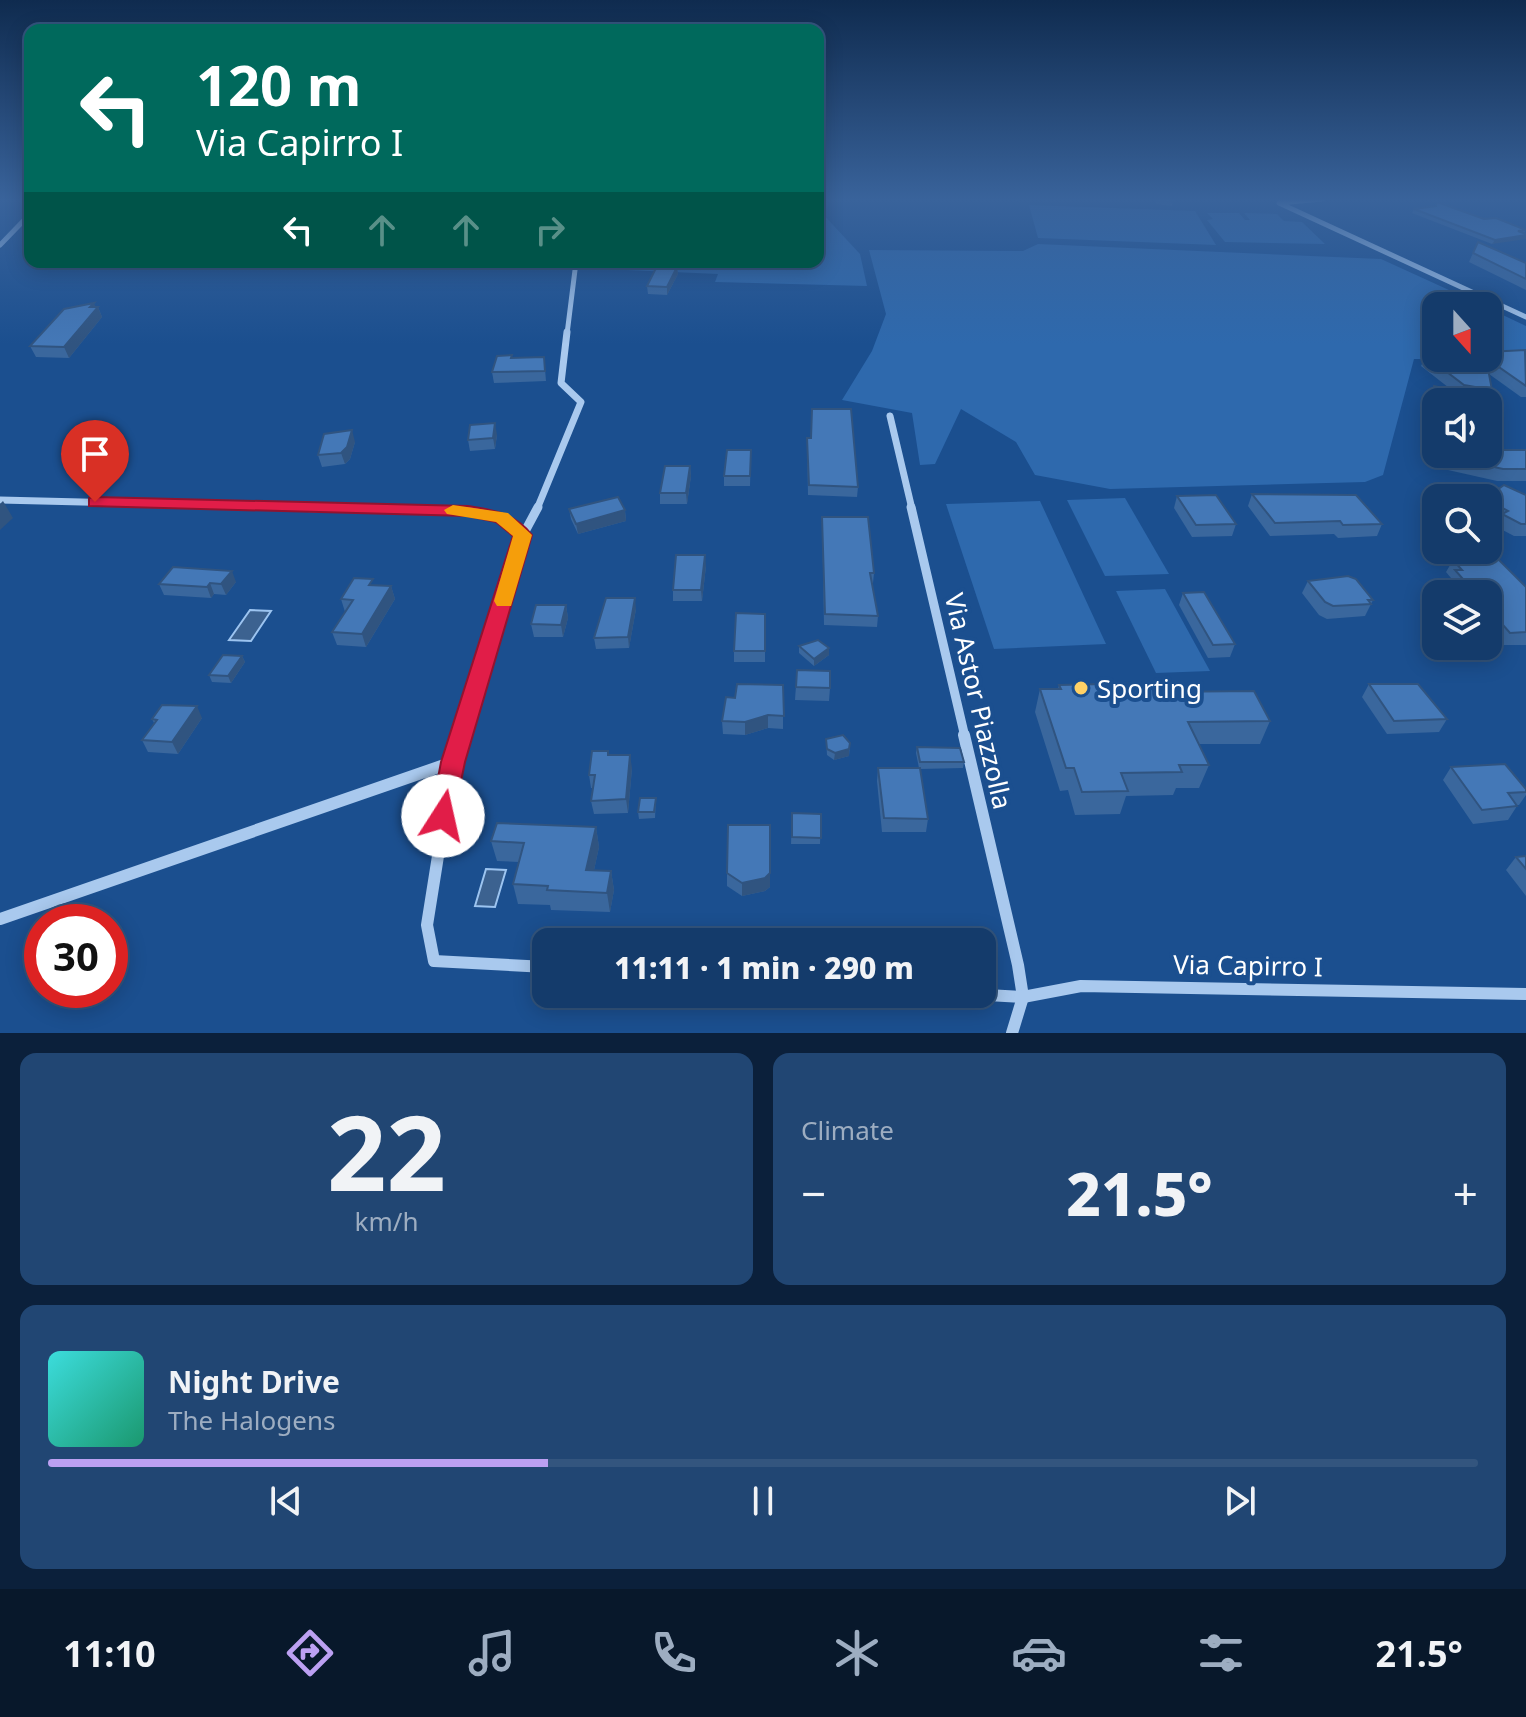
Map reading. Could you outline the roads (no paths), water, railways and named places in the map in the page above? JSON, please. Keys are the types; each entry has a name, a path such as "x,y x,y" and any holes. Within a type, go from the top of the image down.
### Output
{"street":[{"path":"1375,247 1526,317"},
{"path":"532,966 434,961 427,925 453,762 523,535 552,479 581,402 561,383 575,268"},
{"name":"Via Astor Piazzolla","path":"890,416 1023,997"},
{"path":"0,500 468,511 501,517 523,535"},
{"path":"0,919 453,762"},
{"name":"Via Capirro I","path":"996,995 1023,997 1081,986 1526,994"},
{"path":"1012,1033 1023,997"}],"place":[{"name":"Sporting","path":"1081,688"}]}
